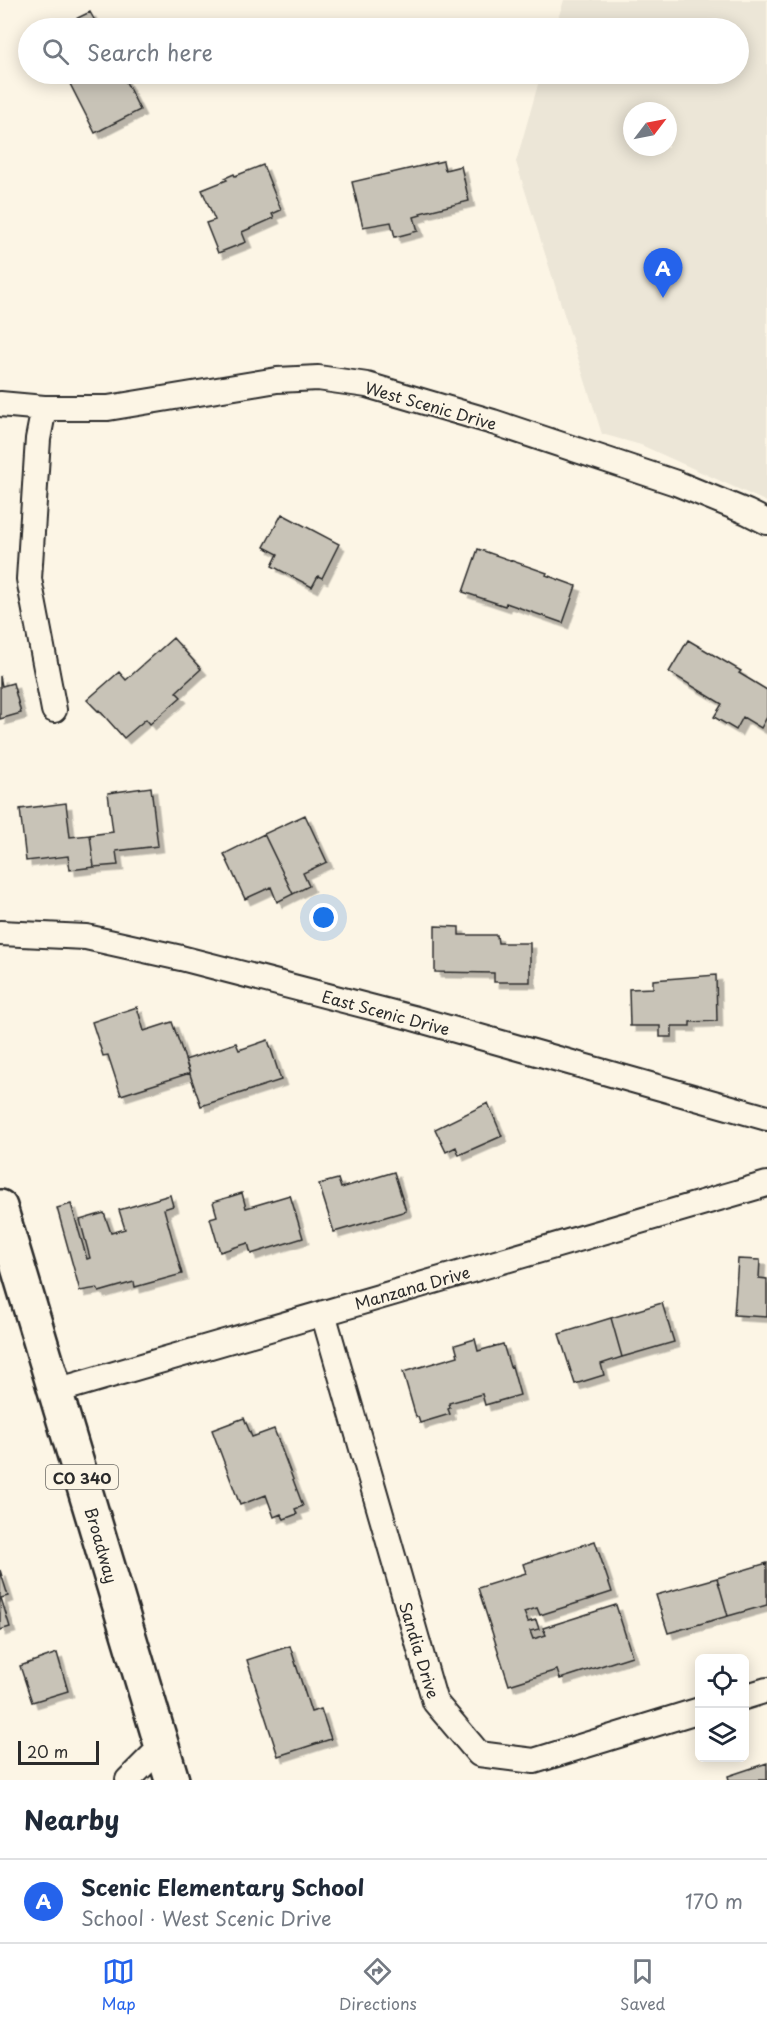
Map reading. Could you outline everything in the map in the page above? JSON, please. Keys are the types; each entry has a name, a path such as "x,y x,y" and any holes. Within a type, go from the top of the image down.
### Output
{"main road":[{"name":"Broadway","path":"0,1207 172,1780"}],"street":[{"name":"West Scenic Drive","path":"0,404 44,408 108,408 277,380 318,378 367,384 493,422 676,483 767,522"},
{"path":"44,408 38,439 30,579 54,710"},
{"name":"East Scenic Drive","path":"0,933 86,937 181,958 413,1018 767,1118"},
{"name":"Manzana Drive","path":"56,1391 767,1184"},
{"name":"Sandia Drive","path":"323,1313 435,1702 479,1754 534,1761 695,1711"},
{"path":"749,1695 767,1690"},
{"path":"128,1780 161,1747"}],"shaded area":[{"path":"564,0 767,0 767,502 641,445 602,434 516,162 538,84 749,84 749,18 558,18"}],"building":[{"path":"90,12 93,18 78,18"},
{"path":"70,84 127,84 140,110 95,133"},
{"path":"443,161 445,170 461,166 469,201 420,213 421,215 414,217 418,231 395,237 391,222 363,227 352,182"},
{"path":"263,165 281,210 272,214 274,218 242,232 246,242 218,253 206,223 215,220 202,190 227,180 225,178 234,174 235,176"},
{"path":"282,514 339,544 322,578 318,576 312,587 272,566 278,554 264,547"},
{"path":"478,549 547,573 546,575 576,586 563,623 506,603 505,606 463,592"},
{"path":"173,638 201,669 176,692 181,697 150,724 146,719 124,738 87,700 119,672 126,680"},
{"path":"688,640 741,671 739,673 767,690 767,717 761,728 743,717 736,730 714,717 722,704 669,672"},
{"path":"0,676 2,686 13,683 21,713 0,719"},
{"path":"151,787 158,846 116,851 118,865 94,867 90,835 113,832 108,793"},
{"path":"66,803 70,837 90,835 94,867 70,870 68,856 26,861 20,809"},
{"path":"305,815 327,862 303,873 309,886 293,894 264,834"},
{"path":"264,834 293,894 277,902 271,887 245,899 224,854"},
{"path":"435,926 459,927 459,935 497,935 498,943 530,943 530,982 494,982 494,973 435,972"},
{"path":"716,975 717,1021 690,1022 690,1026 672,1026 672,1037 660,1037 660,1026 630,1026 629,989 653,988 653,980"},
{"path":"137,1007 144,1031 172,1022 190,1073 121,1095 108,1055 103,1056 92,1022"},
{"path":"268,1040 281,1080 201,1106 185,1060 236,1043 239,1050"},
{"path":"488,1103 502,1136 459,1155 456,1147 446,1152 435,1129"},
{"path":"394,1172 406,1211 334,1232 319,1184 338,1179 341,1188"},
{"path":"242,1193 246,1208 290,1195 303,1238 251,1254 248,1243 220,1252 210,1218 217,1216 213,1202"},
{"path":"170,1195 173,1206 164,1209 182,1274 135,1287 134,1282 99,1292 97,1288 80,1291 57,1208 71,1204 87,1259 90,1258 80,1220 104,1213 111,1233 125,1229 119,1210"},
{"path":"738,1259 760,1260 759,1278 767,1279 767,1317 734,1315"},
{"path":"662,1303 674,1342 622,1357 611,1318"},
{"path":"611,1318 622,1357 601,1364 604,1375 575,1384 559,1334"},
{"path":"475,1339 478,1351 503,1344 520,1395 485,1405 482,1394 449,1403 450,1414 420,1423 416,1417 403,1372 458,1356 455,1345"},
{"path":"244,1418 252,1437 274,1429 303,1506 295,1509 297,1514 284,1519 281,1514 274,1517 266,1495 240,1505 212,1430"},
{"path":"595,1541 612,1592 540,1615 537,1608 524,1612 528,1622 536,1620 539,1629 530,1631 533,1639 546,1635 543,1628 616,1605 632,1656 560,1679 557,1670 509,1685 478,1588 526,1573 523,1564"},
{"path":"767,1563 767,1605 728,1616 717,1578"},
{"path":"0,1570 8,1596 1,1598 10,1627 0,1630"},
{"path":"717,1578 728,1616 668,1633 656,1595"},
{"path":"290,1646 311,1712 321,1709 331,1739 278,1756 247,1660"},
{"path":"57,1653 68,1691 32,1702 20,1666"},
{"path":"767,1763 767,1780 729,1780 728,1776"}],"place":[{"name":"Scenic Elementary School","path":"663,298"}]}
